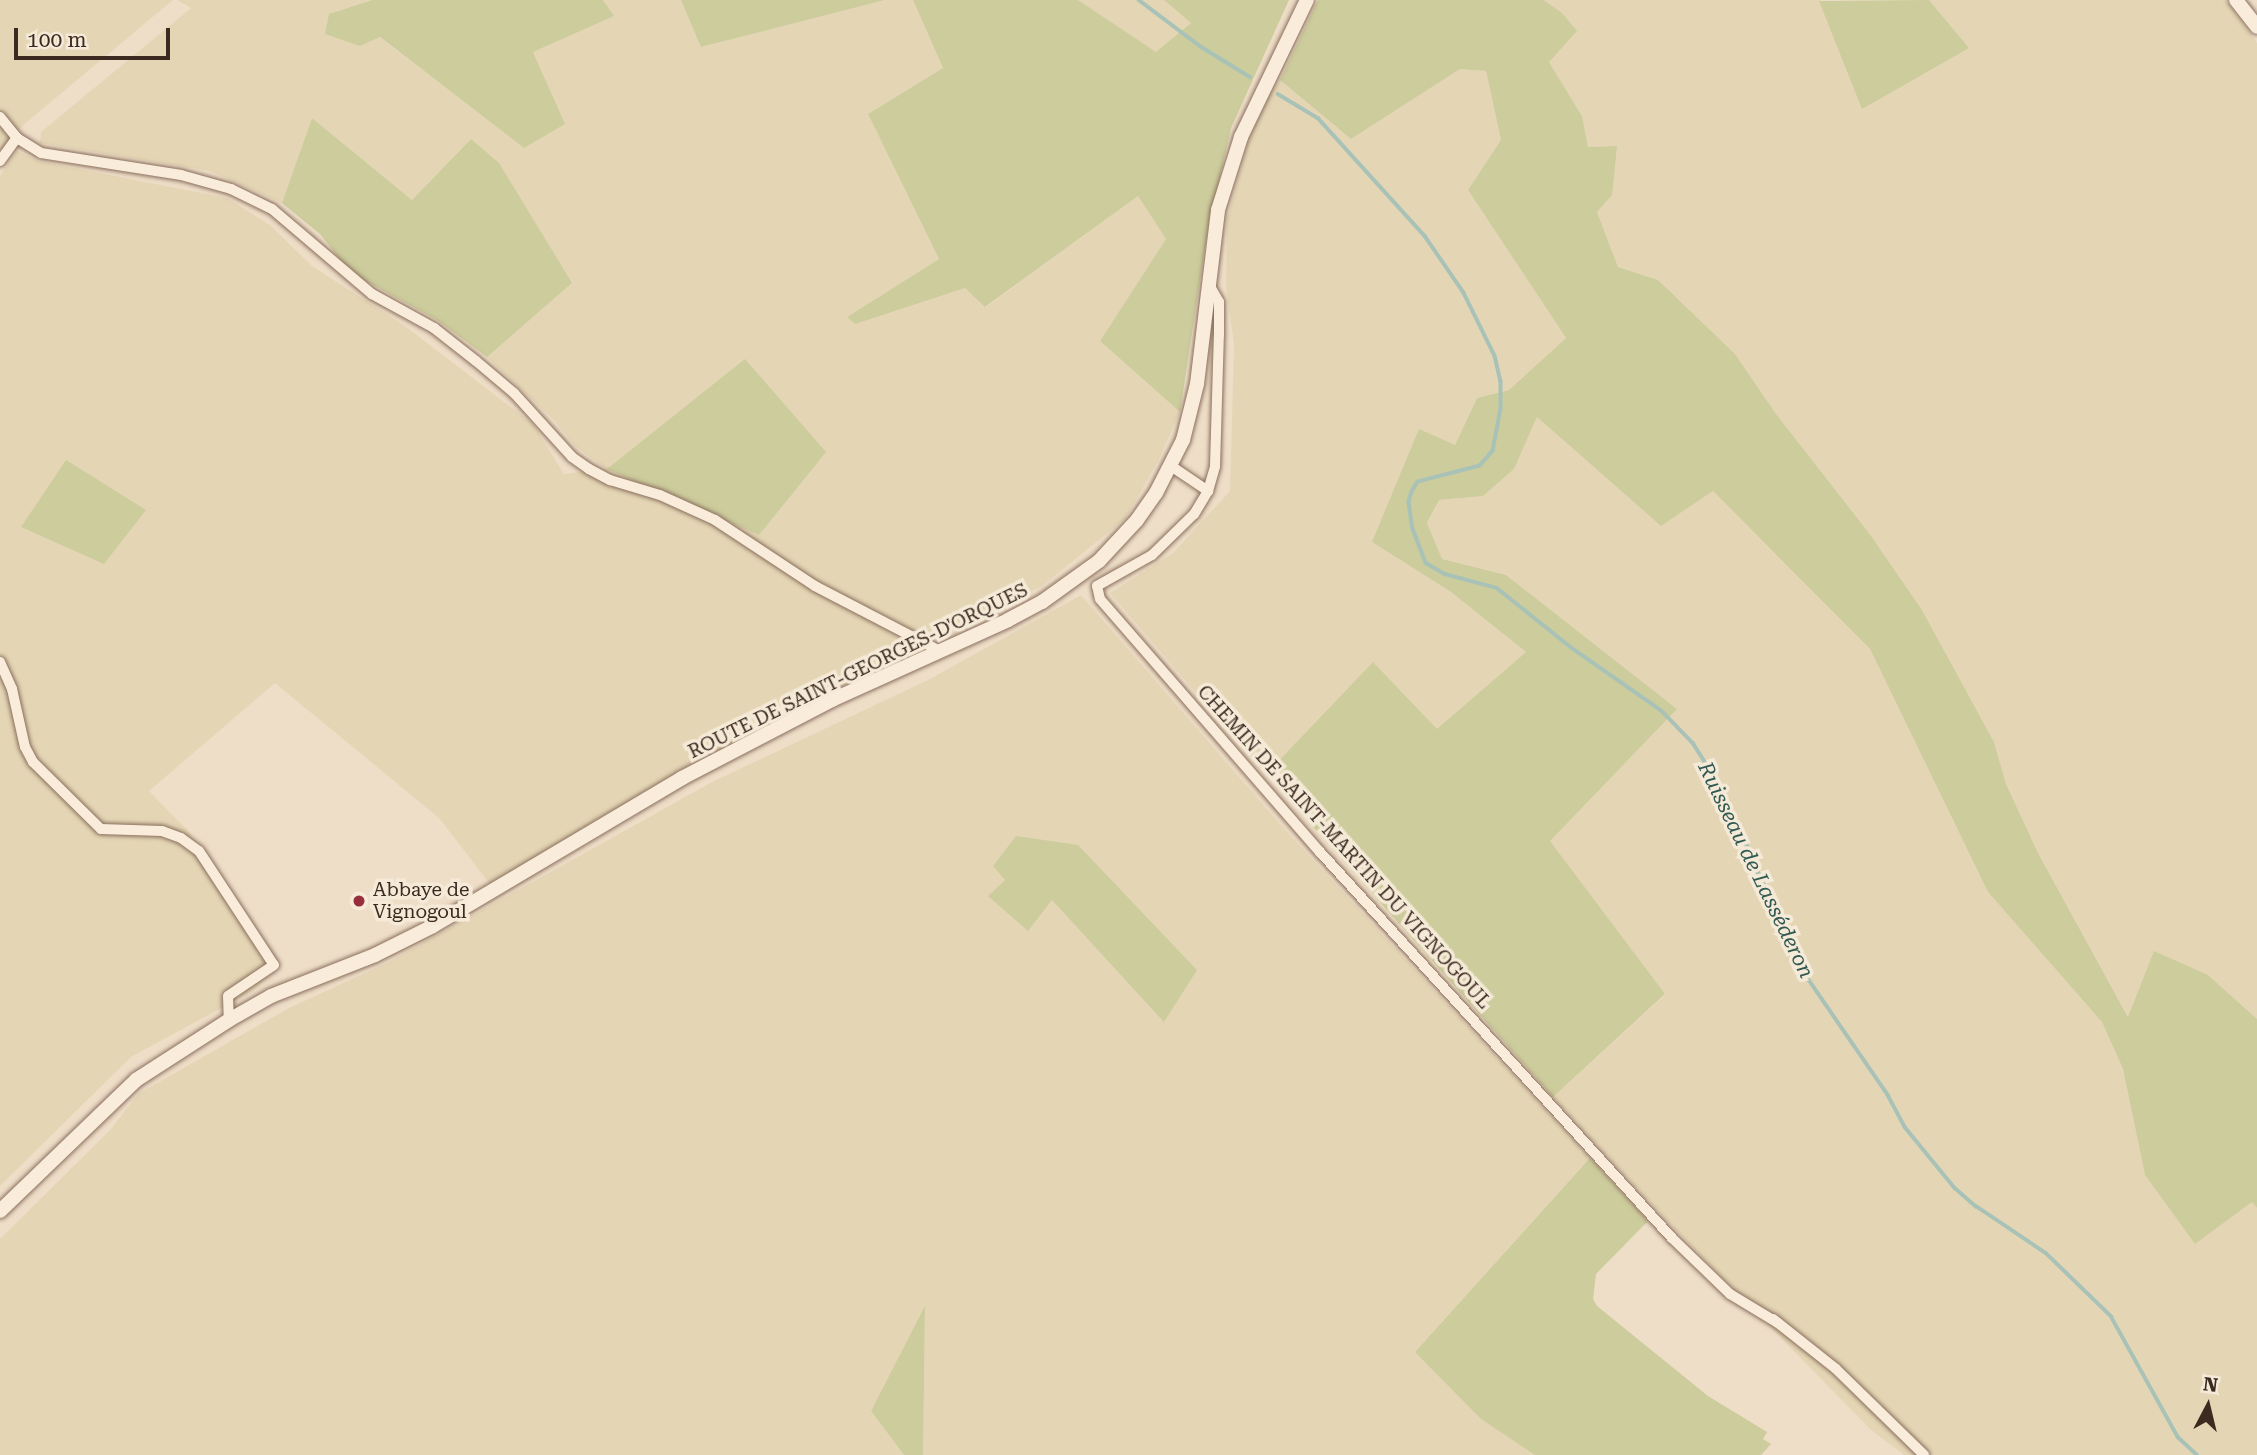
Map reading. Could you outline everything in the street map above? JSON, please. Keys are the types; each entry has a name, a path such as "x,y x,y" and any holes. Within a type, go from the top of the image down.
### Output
{"street":[{"name":"ROUTE DE SAINT-GEORGES-D'ORQUES","path":"0,1211 136,1080 229,1020 271,996 375,955 433,926 736,748 1042,602 1099,561 1137,520 1171,466 1183,440 1197,384 1218,210 1241,137 1307,0"},
{"path":"2236,0 2257,27"},
{"path":"0,117 17,138 41,153 181,175 231,189 272,209 372,294 434,328 476,361 514,393 572,457 589,469 610,480 660,495 715,520 815,586 940,651"},
{"path":"0,161 17,138"},
{"name":"CHEMIN DE SAINT-MARTIN DU VIGNOGOUL","path":"1209,284 1219,302 1219,335 1216,466 1208,491 1194,514 1152,555 1097,586 1100,599 1320,852 1672,1238 1730,1294 1778,1323 1836,1369 1924,1455"},
{"path":"1171,466 1208,491"},
{"path":"0,662 12,689 25,747 33,762 100,829 162,831 181,838 199,851 274,965 228,996 229,1020"}],"shaded area":[{"path":"0,0 173,0 22,126 0,151"},
{"path":"177,0 372,0 329,14 379,37 524,148 564,124 533,52 613,16 603,0 681,0 702,47 885,0 913,0 943,68 868,114 939,259 847,317 855,323 965,288 986,307 1138,196 1166,239 1100,341 1180,412 1158,461 1125,519 1042,586 930,640 680,772 490,884 439,818 275,683 149,791 190,833 281,965 251,992 131,1057 0,1186 0,176 17,151 38,161 227,198 270,225 312,266 405,326 533,424 564,474 606,469 575,446 554,420 487,357 572,283 471,139 412,200 312,118 282,203 210,171 40,143 41,132 191,8"},
{"path":"1078,0 1164,0 1191,23 1156,53"},
{"path":"1544,0 1820,0 1969,48 1929,0 2225,0 2257,43 2257,1019 2208,975 2129,1018 2038,853 2006,784 1994,742 1922,610 1869,533 1776,414 1735,354 1658,280 1618,267 1597,212 1617,146 1588,147 1582,116 1549,62 1562,13"},
{"path":"1460,69 1486,71 1501,140 1468,190 1566,338 1509,390 1477,398 1455,445 1372,542 1451,592 1526,652 1437,730 1373,662 1266,774 1110,593 1173,553 1230,491 1234,345 1226,286 1227,219 1251,132 1267,99 1280,80 1351,139"},
{"path":"1537,417 1661,526 1713,491 1870,649 1988,892 2102,1022 2123,1069 2145,1175 2195,1243 2252,1202 2257,1208 2257,1455 1904,1455 1870,1429 1673,1227 1553,1097 1665,995 1549,841 1677,709 1506,575 1442,559 1427,524 1439,500 1483,496 1514,469"},
{"path":"1081,595 1286,831 1590,1158 1415,1352 1535,1455 923,1455 925,1308 871,1411 904,1455 0,1455 0,1239 110,1130 138,1094 289,1008 389,962 712,782 930,679","holes":["1078,845 1164,1021 1052,899 988,896 1005,880"]}],"green space":[{"path":"372,0 603,0 614,16 533,52 565,124 524,148 380,37 360,46 325,34 329,14"},
{"path":"681,0 885,0 701,47"},
{"path":"913,0 1078,0 1156,52 1191,23 1164,0 1289,0 1231,128 1207,234 1180,412 1100,341 1166,239 1138,196 985,307 965,288 855,324 847,317 939,259 868,114 943,68"},
{"path":"1318,0 1544,0 1562,13 1577,31 1549,62 1582,116 1588,147 1617,146 1612,195 1597,212 1618,267 1658,280 1735,354 1776,414 1869,533 1922,610 1994,742 2006,784 2038,853 2128,1017 2154,951 2208,975 2257,1019 2257,1208 2252,1202 2195,1244 2145,1175 2123,1069 2102,1022 1988,892 1870,649 1713,491 1661,526 1537,417 1514,469 1483,496 1439,500 1427,523 1442,559 1506,575 1677,709 1550,841 1665,994 1553,1097 1266,774 1373,662 1437,729 1526,652 1451,592 1372,542 1419,429 1455,445 1477,398 1509,390 1566,338 1468,190 1501,140 1486,71 1460,69 1351,139 1280,80"},
{"path":"1929,0 1969,48 1862,109 1819,1"},
{"path":"312,118 412,200 471,139 499,163 572,283 487,357 437,320 364,280 342,262 320,234 282,203"},
{"path":"745,359 826,452 759,535 607,469"},
{"path":"66,460 146,510 104,564 21,527"},
{"path":"1016,836 1078,845 1197,970 1164,1022 1052,900 1028,931 988,896 1005,880 993,866"},
{"path":"1590,1158 1648,1221 1596,1274 1593,1299 1597,1306 1708,1396 1767,1432 1763,1439 1771,1444 1761,1455 1535,1455 1481,1419 1415,1352"},
{"path":"925,1306 923,1455 904,1455 871,1411"}],"waterway":[{"name":"Ruisseau de Lasséderon","path":"1139,0 1200,46 1250,77"},
{"name":"Ruisseau de Lasséderon","path":"1278,94 1318,118 1425,236 1464,293 1495,356 1501,381 1501,409 1493,451 1480,466 1418,482 1412,492 1409,502 1413,529 1426,563 1445,574 1497,588 1572,648 1661,710 1693,743 1716,779 1742,833 1796,961 1888,1095 1905,1127 1955,1188 1976,1206 2046,1253 2111,1316 2178,1437 2197,1455"}],"place":[{"name":"Abbaye de Vignogoul","path":"359,901"}]}
